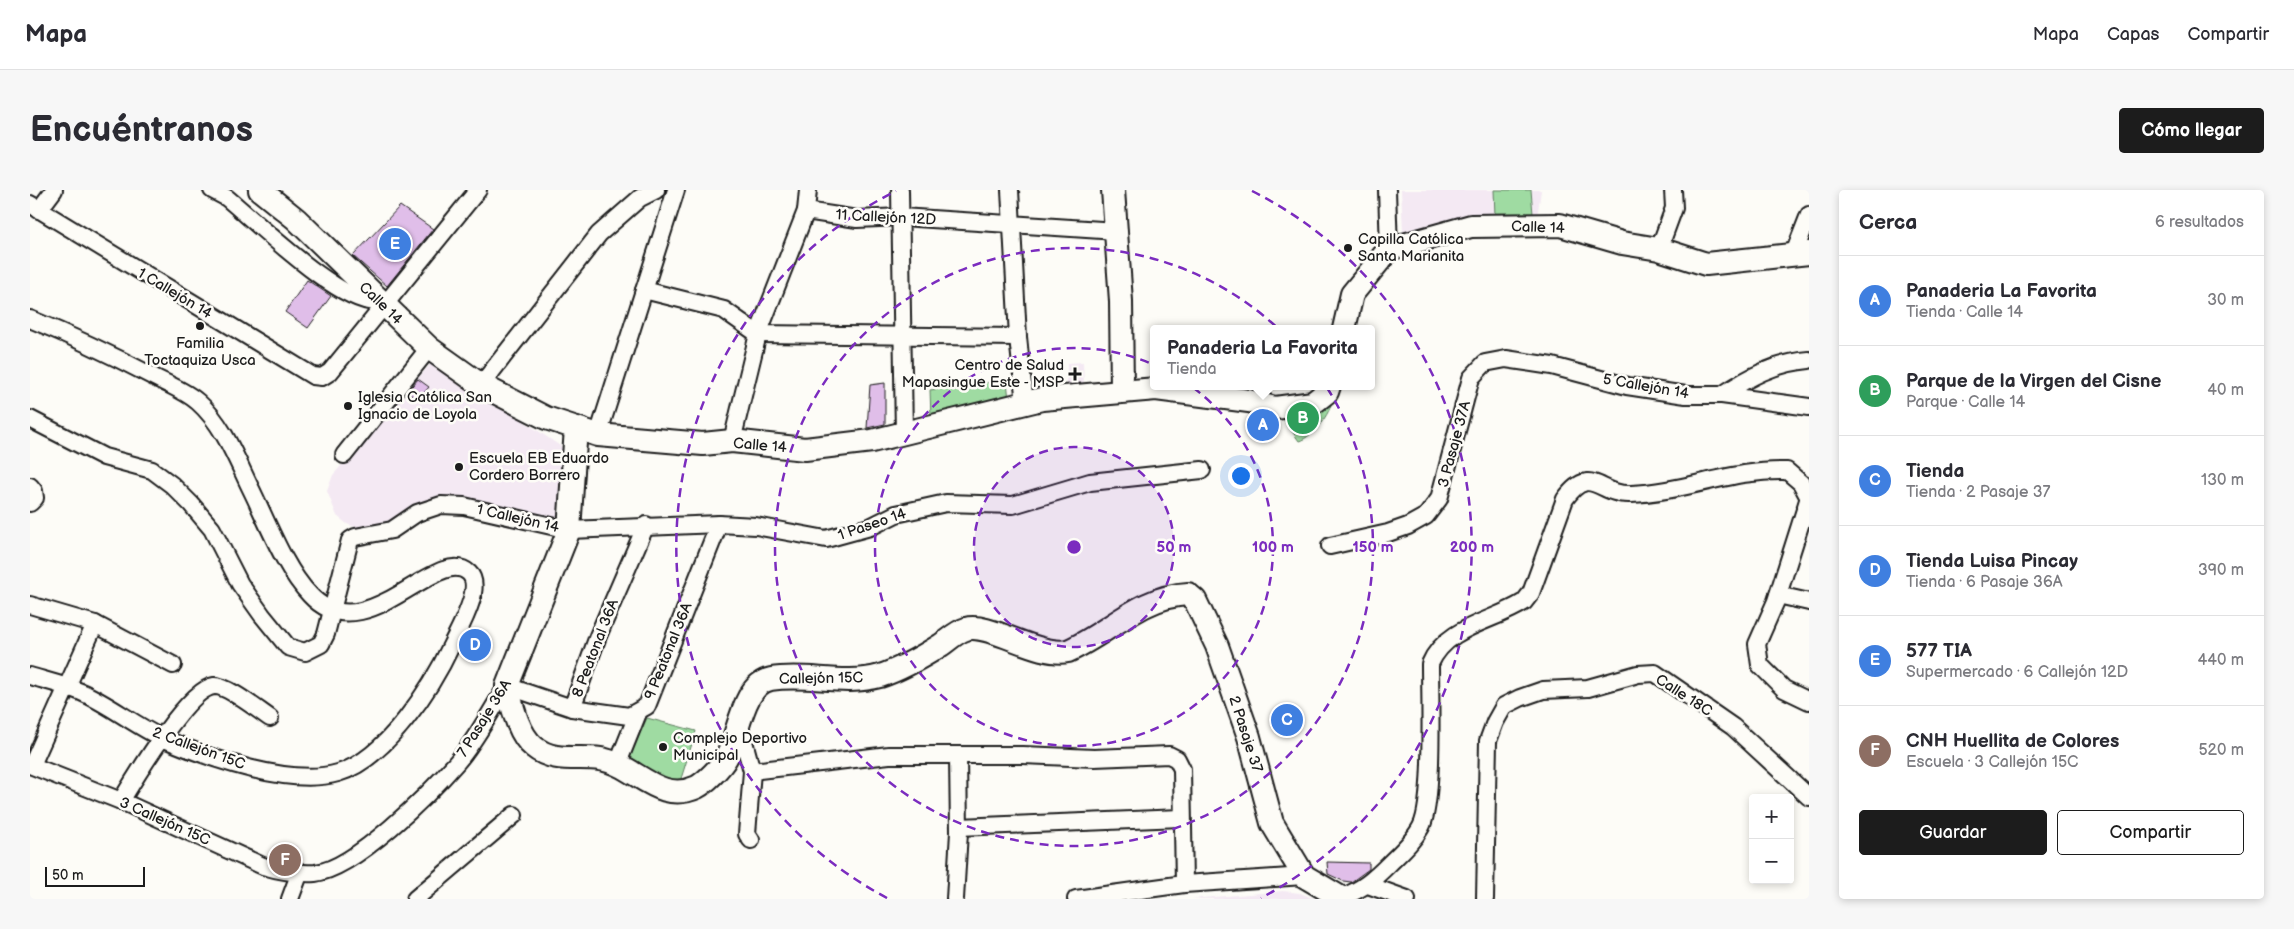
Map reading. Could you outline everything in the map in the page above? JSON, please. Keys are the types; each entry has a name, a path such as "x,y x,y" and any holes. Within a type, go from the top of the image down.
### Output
{"street":[{"path":"35,207 54,190"},
{"path":"212,190 227,198 321,278 339,290 368,303 382,304 478,190"},
{"name":"Calle 14","path":"260,190 296,219 429,348 481,385 546,418 598,435 703,444 732,441 806,449 872,441 1042,399 1150,389"},
{"path":"481,385 599,234 640,198 656,190"},
{"path":"598,435 676,190"},
{"path":"732,441 758,334 806,211 808,190"},
{"path":"900,190 904,434"},
{"path":"1010,190 1018,337 1025,404"},
{"path":"1113,190 1117,231 1122,391"},
{"path":"1345,325 1352,294 1388,248 1387,190"},
{"path":"1659,249 1674,208 1673,190"},
{"name":"1 Callejón 14","path":"35,207 313,376 322,377 330,372 382,304"},
{"name":"11 Callejón 12D","path":"806,211 857,219 901,217 1117,231"},
{"path":"1801,254 1809,215"},
{"name":"Calle 14","path":"1388,248 1471,226 1560,225 1622,244 1659,249 1706,264 1801,254"},
{"path":"644,290 724,310 758,334 903,334 1018,337"},
{"path":"30,319 79,338 198,402 228,442 298,581 310,596 331,610 326,634 321,644 305,652 296,651 288,647 240,584 212,529 172,485 152,470 104,457 30,419"},
{"path":"344,455 429,348"},
{"name":"5 Callejón 14","path":"1485,363 1506,359 1552,366 1627,386 1686,395 1722,395 1809,407"},
{"path":"1722,395 1749,377 1772,367 1809,360"},
{"name":"3 Pasaje 37A","path":"1330,546 1388,533 1426,516 1439,500 1471,378 1485,363"},
{"name":"Calle 14","path":"1164,390 1249,401 1275,408 1313,403 1328,390"},
{"name":"7 Pasaje 36A","path":"300,872 316,873 341,863 386,833 458,761 507,686 569,530 576,428"},
{"name":"1 Paseo 14","path":"569,530 646,525 719,524 756,526 826,539 870,527 896,514 946,503 1013,505 1090,482 1202,470"},
{"path":"1076,899 1184,884 1304,876 1343,898 1368,885 1410,844 1422,826 1426,804 1428,771 1430,664 1436,650 1454,635 1524,602 1531,593 1564,499 1573,488 1582,482 1592,481 1628,494 1661,492 1748,473 1787,471 1802,483 1809,498 1778,595 1757,644 1760,665 1784,690 1809,701"},
{"name":"1 Callejón 14","path":"331,610 348,545 355,537 392,530 418,513 441,505 464,506 569,530"},
{"name":"9 Peatonal 36A","path":"572,708 629,716 638,713 647,706 719,524"},
{"name":"8 Peatonal 36A","path":"507,686 572,708 598,636 646,525"},
{"name":"2 Callejón 15C","path":"30,676 83,692 161,737 234,764 297,777 323,776 341,772 380,748 416,706 436,678 470,605 474,581 469,573 451,568 438,572 367,610 359,612 331,610"},
{"name":"Callejón 15C","path":"507,686 514,711 533,746 546,754 562,758 599,759 618,764 658,789 677,791 698,786 726,759 752,690 761,682 771,679 833,681 880,676 919,659 966,629 986,630 1054,652 1068,651 1143,605 1178,594 1188,594"},
{"name":"2 Pasaje 37","path":"1188,594 1195,600 1217,646 1249,737 1272,823 1304,876"},
{"path":"1778,595 1809,602"},
{"path":"30,605 95,624 173,665"},
{"path":"31,765 95,624"},
{"name":"Calle 18C","path":"1485,899 1488,741 1494,722 1504,706 1543,690 1588,688 1638,674 1655,673 1733,727 1809,797"},
{"path":"121,801 161,737 200,693 214,686 226,689 270,718"},
{"path":"618,764 638,713"},
{"path":"739,723 752,771 747,834 751,840"},
{"path":"752,771 889,755 1023,755 1094,758 1169,755 1176,759 1182,769 1184,884"},
{"path":"954,899 958,827 958,756"},
{"name":"3 Callejón 15C","path":"31,765 121,801 263,866 282,872 300,872"},
{"path":"415,899 514,815"},
{"path":"958,827 1182,818"},
{"path":"290,899 300,872"},
{"path":"1368,885 1407,899"}],"shaded area":[{"path":"1401,190 1541,190 1537,218 1480,217 1403,232"},
{"path":"434,360 566,450 565,520 437,500 396,522 363,530 347,524 337,516 327,491 333,475"},
{"name":"Centro de Salud Mapasingue Este - MSP","path":"1083,362 1084,384 1067,386 1067,363"},
{"path":"282,844 297,846 292,868 275,864"},
{"path":"1283,891 1300,893 1315,899 1191,899"}],"green space":[{"path":"1494,190 1531,190 1533,214 1495,216"},
{"path":"1007,380 1009,401 931,418 930,390"},
{"path":"1332,400 1325,418 1310,435 1299,441 1282,417"},
{"name":"Complejo Deportivo Municipal","path":"647,718 696,731 679,785 627,763"}],"building":[{"path":"400,206 433,229 387,286 353,256"},
{"path":"307,280 331,296 308,328 285,312"},
{"path":"418,379 429,387 418,400 407,392"},
{"path":"885,383 885,424 867,428 870,385"},
{"path":"1327,862 1369,863 1369,869 1351,882 1343,881 1328,874"}],"place":[{"name":"577 TIA","path":"395,244"},
{"name":"Capilla Católica Santa Marianita","path":"1348,248"},
{"name":"Familia Toctaquiza Usca","path":"200,326"},
{"name":"Centro de Salud Mapasingue Este - MSP","path":"1075,374"},
{"name":"Iglesia Católica San Ignacio de Loyola","path":"348,406"},
{"name":"Parque de la Virgen del Cisne","path":"1303,418"},
{"name":"Panaderia La Favorita","path":"1263,425"},
{"name":"Escuela EB Eduardo Cordero Borrero","path":"459,467"},
{"name":"Tienda Luisa Pincay","path":"475,645"},
{"name":"Tienda","path":"1287,720"},
{"name":"Complejo Deportivo Municipal","path":"663,747"},
{"name":"CNH Huellita de Colores","path":"285,860"}]}
